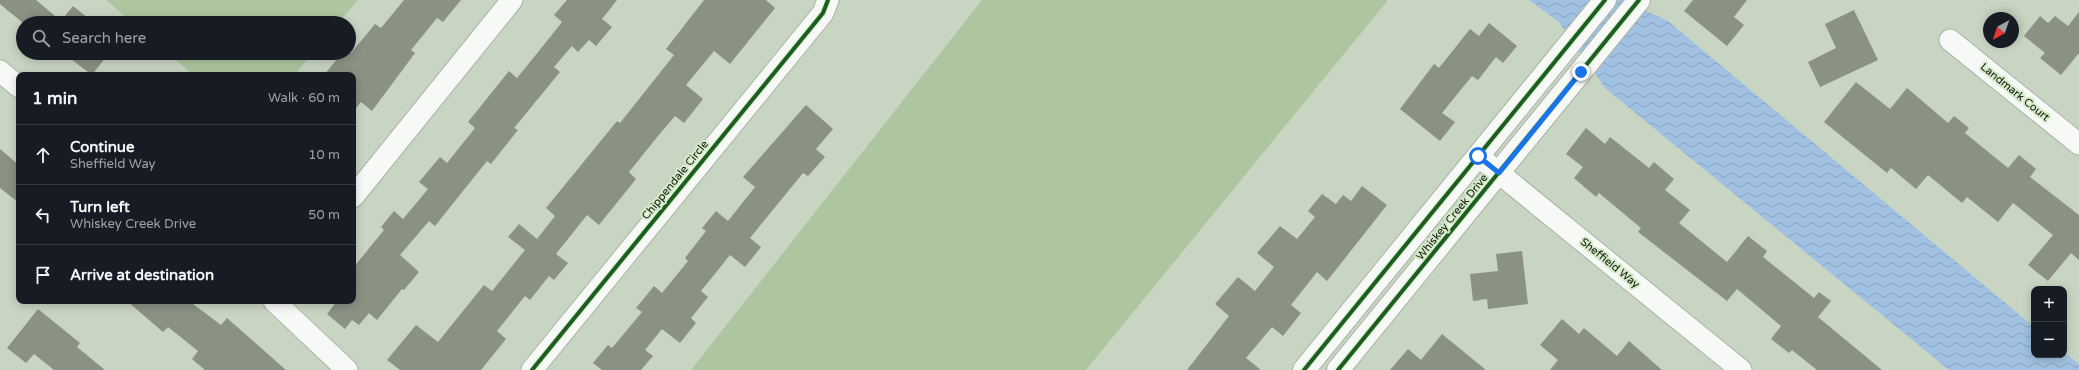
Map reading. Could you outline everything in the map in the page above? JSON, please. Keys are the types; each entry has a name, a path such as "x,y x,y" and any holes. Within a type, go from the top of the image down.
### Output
{"street":[{"path":"356,193 512,0"},
{"name":"Chippendale Circle","path":"532,370 823,13 828,0"},
{"name":"Whiskey Creek Drive","path":"1304,370 1605,0"},
{"name":"Whiskey Creek Drive","path":"1338,370 1639,0"},
{"name":"Landmark Court","path":"1950,40 2079,144"},
{"path":"0,71 16,84"},
{"name":"Sheffield Way","path":"1478,156 1741,370"},
{"path":"277,304 347,370"}],"green space":[{"path":"106,0 358,0 344,16 125,16"},
{"path":"982,0 1388,0 1086,370 691,370"},
{"path":"176,60 307,60 297,72 190,72"}],"water":[{"path":"1529,0 1623,0 1668,21 2031,324 2031,358 2067,358 2067,354 2079,364 2079,370 1949,370 1605,88 1559,22"}],"building":[{"path":"0,0 36,0 55,16 16,16 16,17 0,4"},
{"path":"404,0 461,0 443,22 437,18 411,50 415,53 372,111 361,102 356,108 356,72 326,72 336,60 356,60 356,47 375,24 381,28"},
{"path":"567,0 617,0 602,19 612,27 596,46 589,40 578,52 572,46 554,67 560,72 514,128 518,130 491,164 487,161 435,226 429,221 400,255 419,272 404,290 402,289 377,320 369,313 359,325 352,320 345,329 327,314 335,304 356,304 356,264 384,230 381,227 394,211 403,219 428,189 419,182 440,157 447,163 475,128 468,122 509,71 517,78 547,41 562,22 554,15"},
{"path":"704,0 766,0 775,8 730,64 714,51 686,85 703,99 684,123 675,116 658,136 629,172 636,179 599,225 587,215 556,254 568,263 554,280 549,276 530,300 525,296 497,331 506,339 481,370 400,370 387,360 416,325 438,342 484,285 492,291 525,250 508,237 519,224 537,239 555,216 546,208 617,121 620,123 674,55 666,49"},
{"path":"1693,0 1747,0 1734,17 1744,25 1727,46 1684,11"},
{"path":"73,6 85,16 65,16"},
{"path":"1854,10 1878,60 1820,87 1808,62 1836,48 1825,24"},
{"path":"2079,12 2079,53 2061,75 2040,58 2045,53 2024,36 2040,16 2048,23 2055,16 2068,26"},
{"path":"1489,23 1517,46 1503,63 1496,57 1478,80 1472,76 1442,113 1455,122 1440,141 1400,109 1434,64 1439,68 1470,29 1479,36"},
{"path":"72,60 104,60 94,72 88,72"},
{"path":"1856,82 1890,109 1907,88 1948,123 1954,116 1969,128 1965,133 2008,168 2019,155 2036,169 2030,177 2079,215 2079,260 2071,253 2048,281 2028,265 2053,235 2013,203 1998,222 1967,197 1962,203 1928,175 1916,189 1891,168 1887,173 1824,122"},
{"path":"806,105 833,129 816,149 825,157 808,176 803,173 750,238 761,247 745,267 730,255 701,291 708,297 691,318 696,323 680,343 662,329 645,350 653,356 641,370 602,370 593,363 608,345 612,348 642,312 636,308 654,286 662,293 688,261 685,258 706,231 702,228 716,211 728,221 755,187 743,177"},
{"path":"1586,128 1605,144 1610,137 1649,168 1654,162 1674,179 1665,190 1690,210 1679,223 1727,262 1748,236 1767,251 1763,257 1814,298 1819,292 1831,301 1818,317 1882,370 1817,370 1792,350 1789,353 1771,339 1781,326 1737,289 1727,301 1638,232 1641,228 1599,193 1596,197 1574,178 1583,167 1566,154"},
{"path":"0,149 16,162 16,201 0,188"},
{"path":"1362,186 1387,205 1327,281 1317,272 1291,305 1301,313 1283,336 1272,327 1246,358 1261,370 1187,370 1229,316 1215,304 1238,277 1255,291 1274,267 1257,253 1280,226 1297,239 1315,217 1308,211 1322,194 1336,204 1343,195 1351,201"},
{"path":"1522,251 1528,304 1488,309 1487,299 1473,301 1470,274 1498,271 1496,254"},
{"path":"130,304 193,304 221,325 227,318 286,370 205,370 192,359 198,351 168,327 163,332"},
{"path":"38,309 80,343 77,347 105,370 54,370 34,354 26,363 7,348"},
{"path":"1562,319 1579,334 1584,328 1617,356 1629,341 1662,370 1550,370 1558,360 1540,345"},
{"path":"1442,334 1486,370 1390,370 1408,349 1421,360"}],"cycle path":[{"path":"532,370 823,13 828,0"},
{"path":"1304,370 1605,0"},
{"path":"1338,370 1639,0"}],"route":[{"path":"1478,156 1499,173 1581,72"}]}
